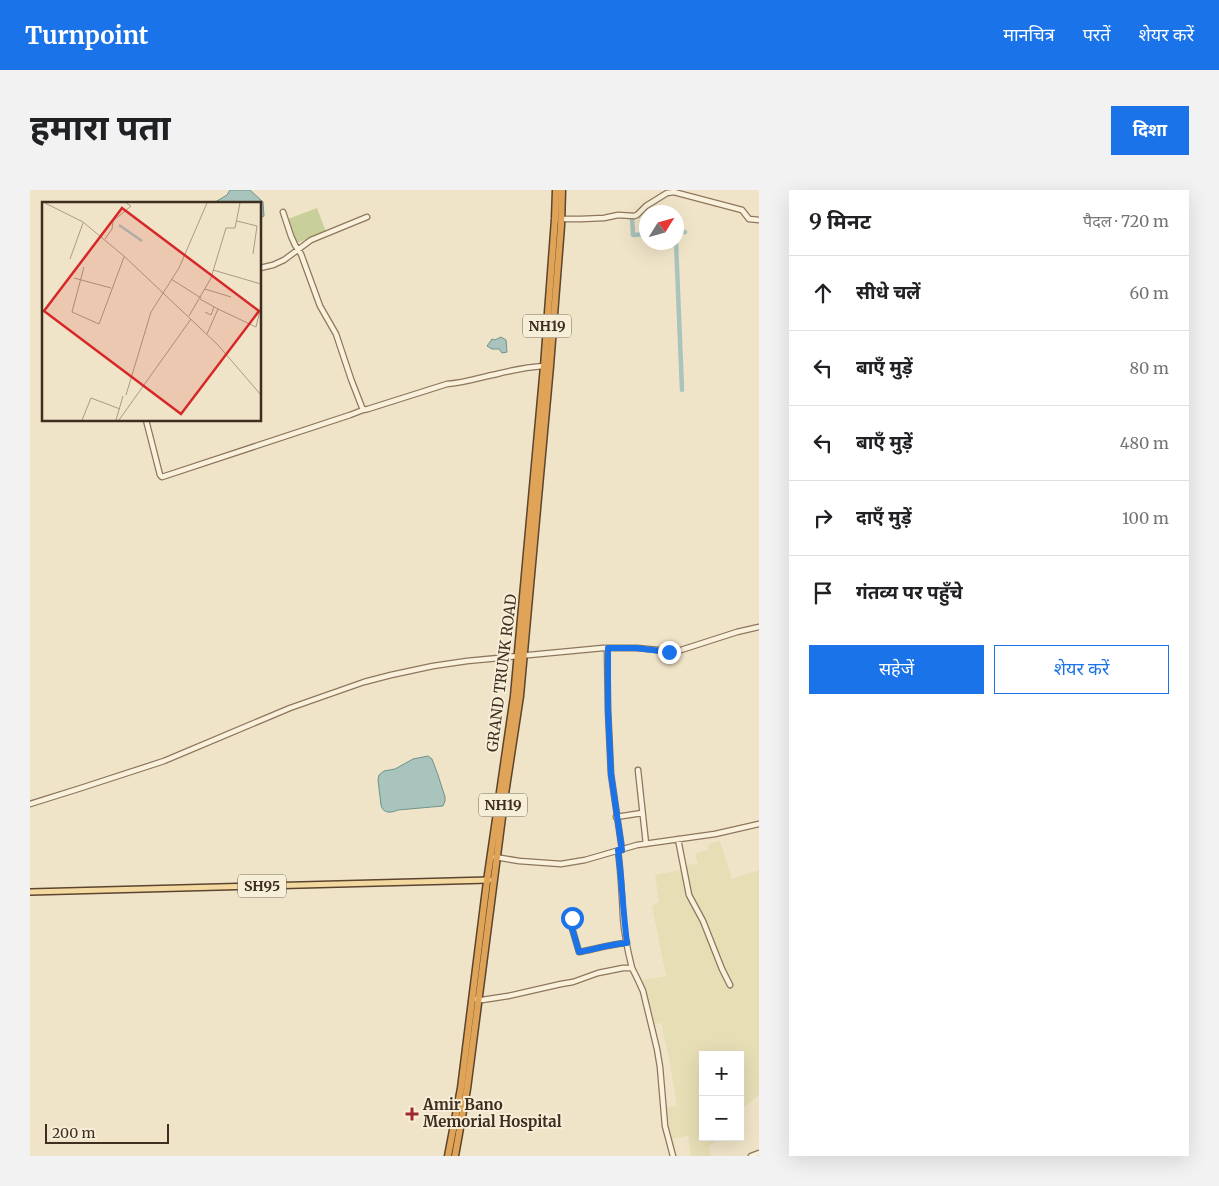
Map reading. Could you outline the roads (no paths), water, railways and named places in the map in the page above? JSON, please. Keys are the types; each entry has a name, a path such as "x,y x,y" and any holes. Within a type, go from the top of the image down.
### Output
{"highway":[{"name":"GRAND TRUNK ROAD","path":"455,1156 482,946 494,878 494,857 502,791 520,696 521,656 557,239 556,190"},
{"name":"GRAND TRUNK ROAD","path":"557,239 561,219 562,190"},
{"name":"GRAND TRUNK ROAD","path":"546,376 544,366 553,292"},
{"name":"GRAND TRUNK ROAD","path":"482,946 487,881 494,857"},
{"name":"GRAND TRUNK ROAD","path":"448,1156 461,1103"}],"main road":[{"name":"SH95","path":"30,892 487,881 494,878"}],"street":[{"path":"561,219 604,218 618,215 634,216 667,193 674,192 742,210 749,219 759,220"},
{"path":"283,212 320,306 336,334 363,410"},
{"path":"261,268 284,260 311,240 367,217"},
{"path":"146,421 162,478 363,410 447,384 544,366"},
{"path":"30,804 164,761 264,718 364,682 391,675 467,661 608,648 636,648 669,652 682,650 737,632 759,627"},
{"path":"608,648 608,710 611,765 620,850 623,917 632,968 643,991 657,1049 665,1126 673,1156"},
{"path":"638,770 646,844"},
{"path":"616,817 642,813"},
{"path":"494,857 561,864 585,860 646,844 715,834 759,824"},
{"path":"678,839 689,895 703,921 730,985"},
{"path":"572,918 572,928 579,952 627,943"},
{"path":"475,999 482,1000 526,992 572,982 598,973 632,968"},
{"path":"751,1156 759,1153"}],"water":[{"path":"230,190 250,190 263,202 264,216 261,218 261,202 215,202 227,195"},
{"path":"501,337 506,340 507,352 502,353 499,349 492,349 487,346 492,339 495,340"},
{"path":"428,756 432,759 445,797 443,806 385,811 381,805 379,775 413,759"}],"waterway":[{"path":"632,218 633,235 639,235"},
{"path":"676,250 682,390"}],"place":[{"name":"Amir Bano Memorial Hospital","path":"412,1114"}]}
